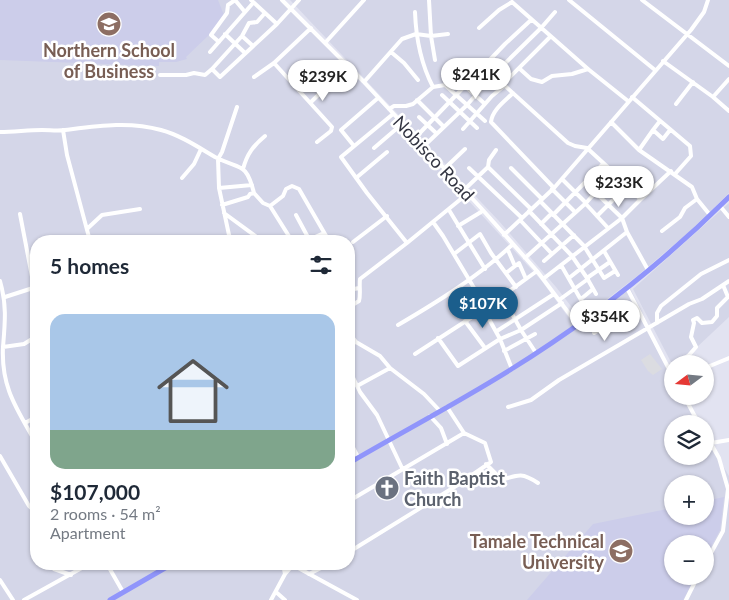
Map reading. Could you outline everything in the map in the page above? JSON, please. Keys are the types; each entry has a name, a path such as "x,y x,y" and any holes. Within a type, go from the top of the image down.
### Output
{"main road":[{"path":"355,459 447,407 536,353 627,288 729,197"},
{"path":"110,600 162,570"}],"street":[{"path":"218,42 211,35 227,13 228,5 235,0 245,12"},
{"name":"Nobisco Road","path":"282,0 364,82 464,190 513,244 524,259 537,271 577,324"},
{"path":"212,69 220,77 277,24 299,0"},
{"path":"325,43 364,0"},
{"path":"429,0 431,36 435,60"},
{"path":"569,0 655,70"},
{"path":"642,0 728,64"},
{"path":"504,235 562,179 691,30 704,12 708,0"},
{"path":"210,52 245,12 252,1 277,24"},
{"path":"479,28 512,1 541,28 628,101"},
{"path":"416,12 416,34 423,65 433,87"},
{"path":"423,147 475,96 486,82 555,12"},
{"path":"160,75 186,75 194,73 204,75 212,69 242,36 250,23 257,22 265,14"},
{"path":"414,138 532,20"},
{"path":"254,77 274,63 311,28"},
{"path":"226,34 245,53"},
{"path":"364,82 402,39 416,34 431,36 448,34"},
{"path":"242,36 253,46"},
{"path":"463,129 484,104 549,38"},
{"path":"391,52 404,63 418,80"},
{"path":"219,61 228,69"},
{"path":"663,61 729,111"},
{"path":"274,63 311,102 332,129 317,142"},
{"path":"311,102 348,66"},
{"path":"520,69 531,79 542,82 552,76 572,74 588,68"},
{"path":"389,109 394,106 413,104 433,87 445,85 461,73 467,72 481,83 486,82"},
{"path":"493,76 568,143 587,148 640,200"},
{"path":"714,98 729,78"},
{"path":"457,79 484,104"},
{"path":"676,104 693,82"},
{"path":"445,85 485,121"},
{"path":"513,94 500,105 491,122 575,212"},
{"path":"442,95 476,128"},
{"path":"632,97 688,144 691,149 691,156 675,174"},
{"path":"354,146 341,130 378,98"},
{"path":"417,100 443,126"},
{"path":"229,235 219,188 218,159 237,108"},
{"path":"442,110 452,118"},
{"path":"392,114 341,157 407,242"},
{"path":"419,117 436,133"},
{"path":"639,150 660,121"},
{"path":"611,122 639,150 692,187 697,199 710,215"},
{"path":"0,132 64,130 112,124 160,129 175,135 218,159 243,168 247,172 254,193 270,206 288,235"},
{"path":"374,148 402,124"},
{"path":"64,130 67,155 89,235"},
{"path":"653,130 663,139 670,130"},
{"path":"243,168 252,147 265,136"},
{"path":"182,178 194,164 201,149"},
{"path":"444,169 465,149"},
{"path":"464,190 488,168 489,160 496,150"},
{"path":"356,178 387,152"},
{"path":"541,224 566,202 603,164"},
{"path":"469,168 521,219 552,254"},
{"path":"488,168 572,256 596,294"},
{"path":"510,168 584,246 604,278 617,273 604,251"},
{"path":"543,279 622,218 671,171"},
{"path":"594,173 604,182"},
{"path":"506,273 585,203 612,173"},
{"path":"562,179 608,228"},
{"path":"219,188 252,185"},
{"path":"270,206 283,196 286,189 292,186 299,189 324,234"},
{"path":"597,216 627,186"},
{"path":"595,192 622,218 627,232 648,270"},
{"path":"222,205 248,197 254,193"},
{"path":"355,303 359,301 361,296 359,288 360,279 467,194"},
{"path":"662,231 680,217 685,208 697,199"},
{"path":"720,206 729,217"},
{"path":"87,228 102,215 140,209"},
{"path":"449,210 485,269"},
{"path":"224,212 254,235"},
{"path":"458,226 480,212"},
{"path":"20,214 30,263"},
{"path":"296,215 306,235"},
{"path":"355,240 387,216"},
{"path":"433,222 454,254 485,309 500,338 512,369"},
{"path":"569,278 627,232"},
{"path":"454,254 480,234 516,287"},
{"path":"544,261 574,236"},
{"path":"398,325 497,261 513,244"},
{"path":"508,250 514,264"},
{"path":"657,323 657,313 661,306 701,274 729,260"},
{"path":"438,338 458,366 500,338 521,330 560,301 599,268 610,262"},
{"path":"519,263 526,279"},
{"path":"561,265 585,307"},
{"path":"415,354 485,309 537,271"},
{"path":"0,281 5,297 2,322 3,358 7,389 30,433"},
{"path":"508,407 531,400 559,380 689,304 702,299 729,281"},
{"path":"690,355 696,347 691,337 694,327 693,320 697,318 702,323 712,322 717,316 717,308 728,297 723,285"},
{"path":"355,289 359,288"},
{"path":"627,288 664,355"},
{"path":"5,297 30,289"},
{"path":"581,300 593,289"},
{"path":"496,331 554,294"},
{"path":"502,296 536,353"},
{"path":"594,333 616,317 638,307"},
{"path":"465,321 485,348"},
{"path":"504,351 535,334"},
{"path":"4,347 30,340"},
{"path":"356,342 375,352 390,368 424,394 440,411"},
{"path":"714,364 729,358"},
{"path":"357,386 390,368"},
{"path":"355,382 377,415 402,468"},
{"path":"355,548 456,486 491,462 485,442 464,434 447,407"},
{"path":"430,416 441,428 447,444"},
{"path":"24,423 30,420"},
{"path":"355,498 397,473 402,468 464,434"},
{"path":"714,442 729,440"},
{"path":"714,449 726,478 728,489 728,504 723,531 714,548"},
{"path":"355,451 358,457"},
{"path":"0,456 30,507"},
{"path":"486,464 502,480 513,476 527,475 538,483"},
{"path":"723,531 729,533"},
{"path":"57,570 71,575"},
{"path":"24,600 79,570"},
{"path":"111,570 123,592"},
{"path":"284,570 285,574"},
{"path":"271,600 288,570"},
{"path":"302,570 357,600"},
{"path":"309,574 317,570"},
{"path":"0,580 13,600"},
{"path":"686,600 694,585"},
{"path":"276,592 284,600"}],"shaded area":[{"path":"0,0 283,0 365,81 363,84 470,198 468,200 541,280 577,329 630,288 664,357 664,405 688,405 694,415 664,415 664,465 714,465 714,450 729,476 729,600 0,600"},
{"name":"Northern School of Business","path":"0,0 218,0 224,15 211,33 186,57 187,59 176,62 159,62 159,66 0,60"},
{"path":"290,0 729,0 729,193 689,232 636,277 581,319 498,220"},
{"path":"729,203 729,317 689,355 667,355 633,289"},
{"path":"650,354 662,369 653,375 641,360"},
{"name":"Tamale Technical University","path":"724,497 720,530 714,541 714,535 664,535 664,585 691,585 683,600 527,600 593,524 664,510 664,525 714,525 714,499"}],"place":[{"name":"Northern School of Business","path":"109,24"},
{"name":"Faith Baptist Church","path":"387,488"},
{"name":"Tamale Technical University","path":"621,551"}]}
